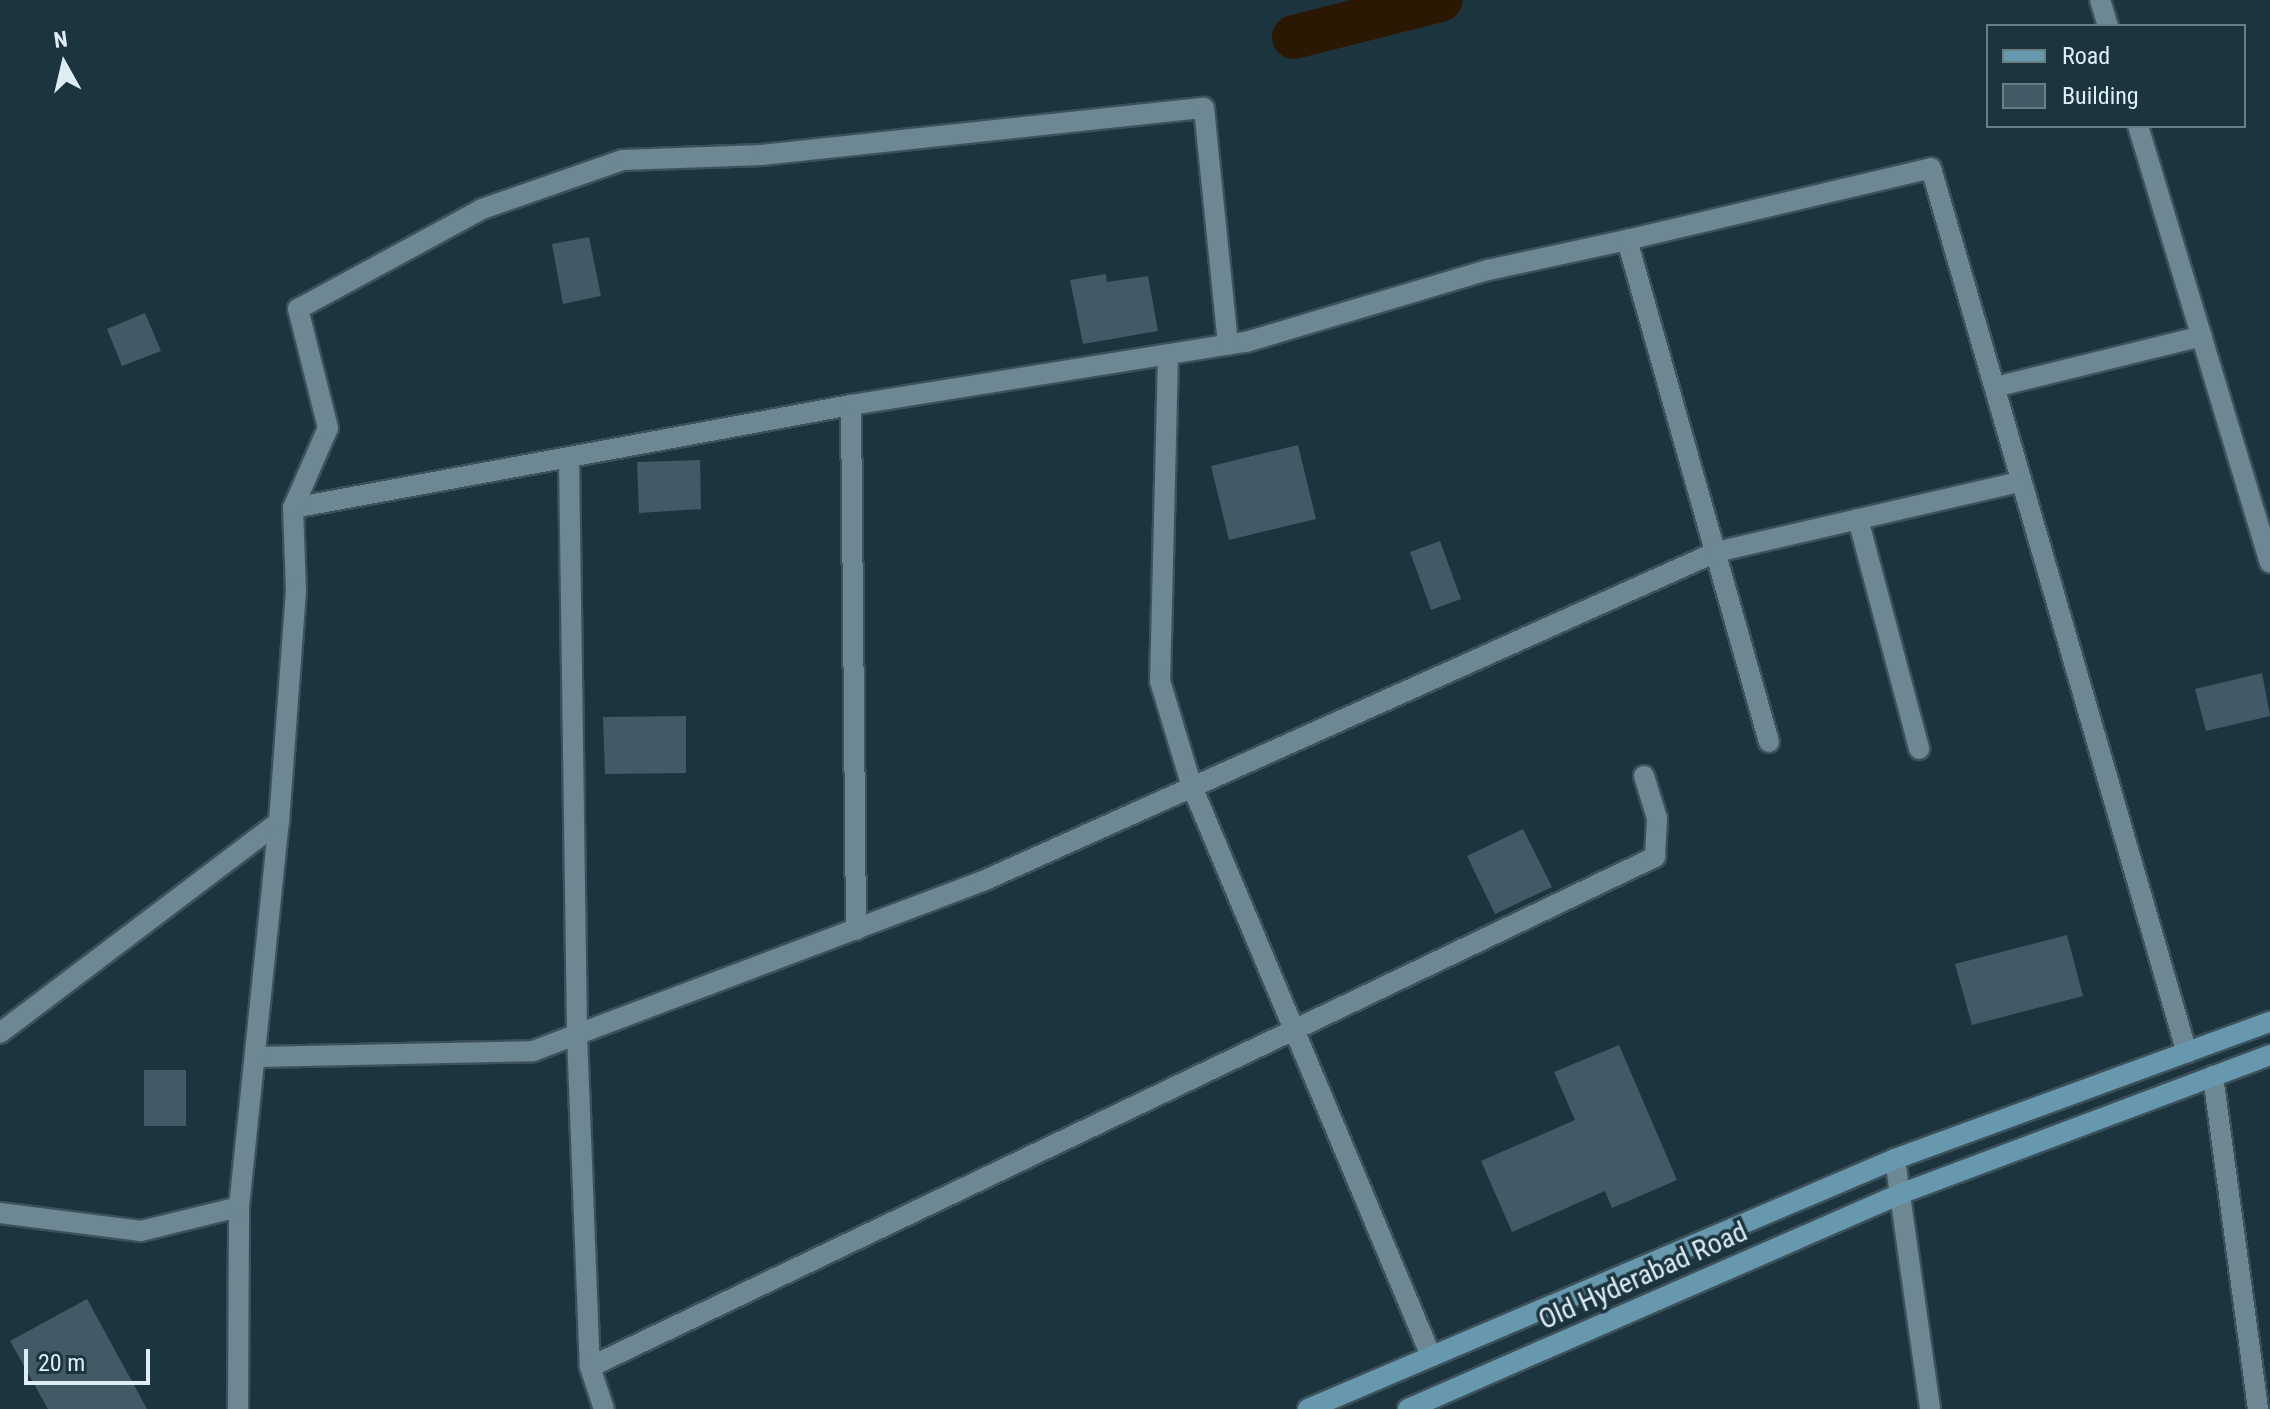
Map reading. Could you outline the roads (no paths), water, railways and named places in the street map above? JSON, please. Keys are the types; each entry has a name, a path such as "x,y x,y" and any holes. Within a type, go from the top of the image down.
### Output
{"main road":[{"path":"1308,1409 1895,1159 2270,1022"},
{"name":"Old Hyderabad Road","path":"1408,1409 1900,1194 2270,1055"}],"street":[{"path":"2100,0 2107,24"},
{"path":"238,1409 239,1207 279,822 296,592 293,508 328,428 298,309 482,209 623,160 762,155 1204,108 1228,345"},
{"path":"2139,128 2270,562"},
{"path":"293,508 851,405 1228,345 1488,270 1931,168 1995,387 2019,482 2187,1053"},
{"path":"1627,240 1769,742"},
{"path":"1995,387 2202,336"},
{"path":"1168,356 1160,681 1191,784 1431,1356"},
{"path":"851,405 856,930"},
{"path":"569,459 577,1034 590,1367 604,1409"},
{"path":"255,1057 533,1051 983,881 1191,784 1716,552 2019,482"},
{"path":"1858,519 1919,749"},
{"path":"590,1367 1655,857 1657,818 1644,776"},
{"path":"0,1033 279,822"},
{"path":"2213,1076 2258,1409"},
{"path":"1895,1159 1930,1409"},
{"path":"0,1213 141,1231 239,1207"}],"waterway":[{"path":"1294,37 1440,0"}]}
